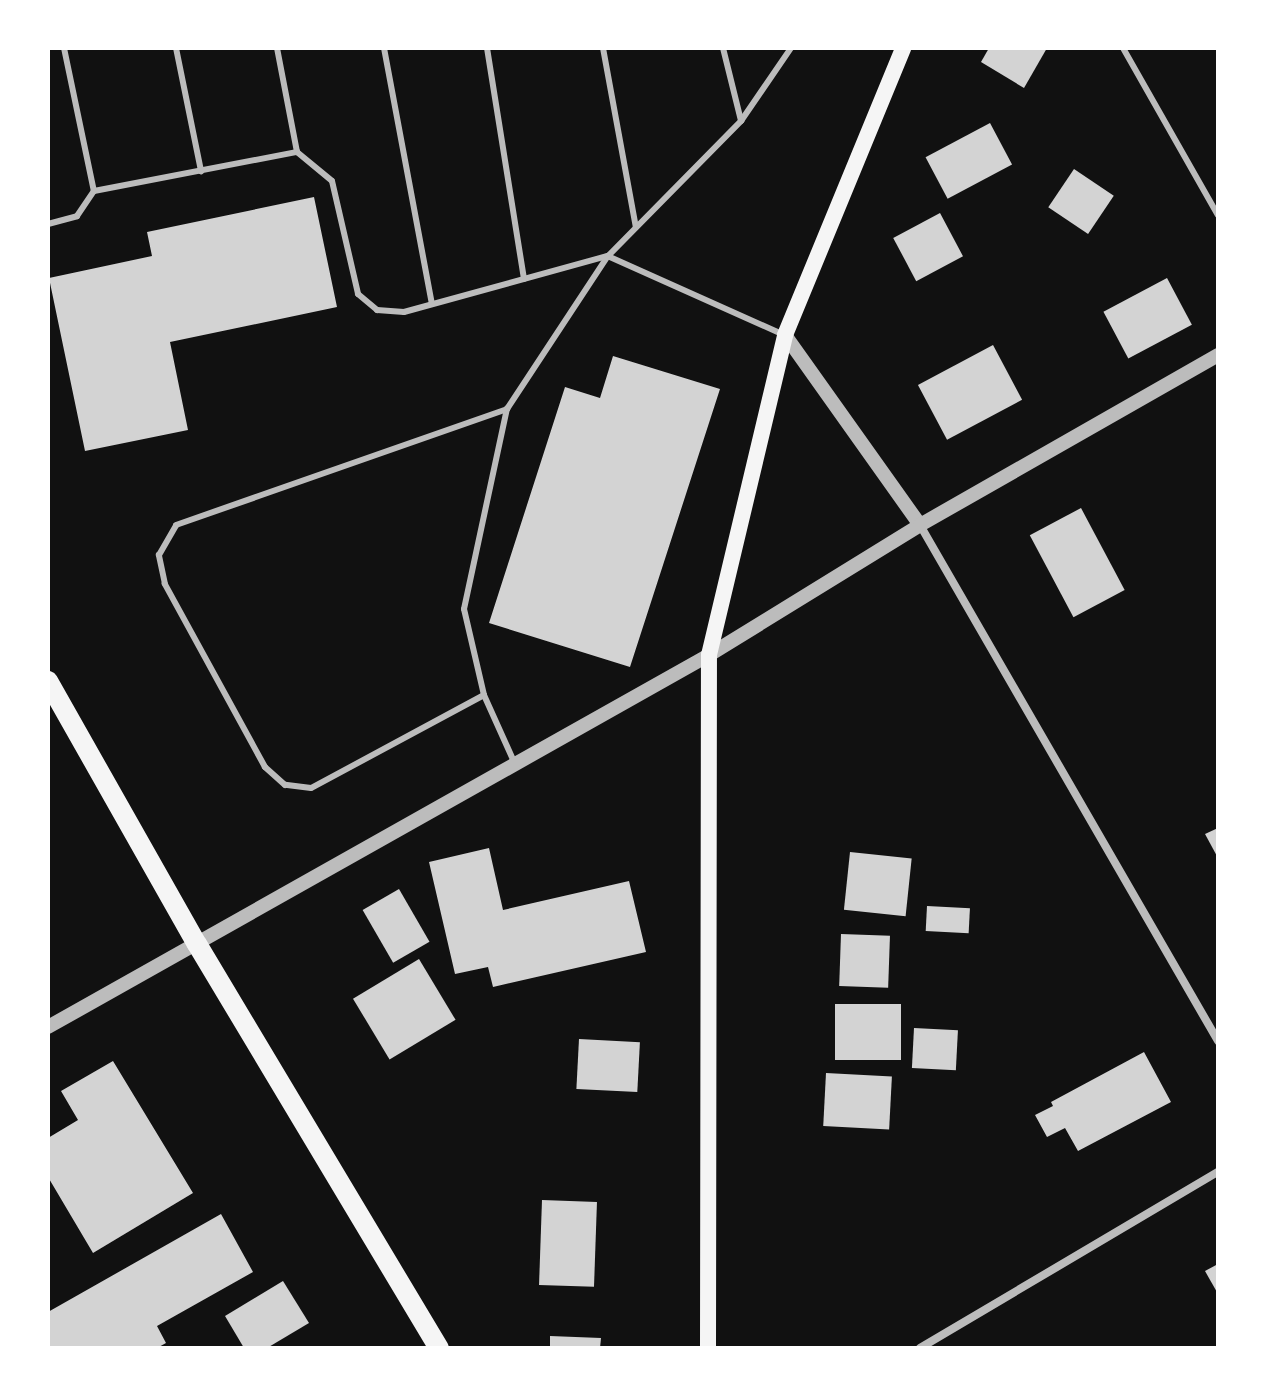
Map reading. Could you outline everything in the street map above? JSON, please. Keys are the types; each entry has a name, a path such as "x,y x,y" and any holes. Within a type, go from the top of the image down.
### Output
{"main road":[{"path":"708,1348 709,655 785,335 903,48"},
{"path":"48,681 197,944 439,1348"}],"street":[{"path":"785,335 920,525 1218,1041"},
{"path":"48,1027 709,655 920,525 1218,355"},
{"path":"920,1348 1218,1172"}],"lane":[{"path":"64,48 94,191"},
{"path":"176,48 201,171"},
{"path":"277,48 297,152 332,181 358,294 377,310 404,312 608,256 785,335"},
{"path":"384,48 432,304"},
{"path":"487,48 524,279"},
{"path":"603,48 636,227"},
{"path":"723,48 741,121"},
{"path":"515,764 484,695 464,609 507,409 608,256 741,121 791,48"},
{"path":"1123,48 1218,215"},
{"path":"48,224 77,216 94,191 297,152"},
{"path":"484,695 311,788 285,785 265,767 165,584 159,555 176,525 507,409"}],"building":[{"path":"989,48 1047,48 1024,88 981,62"},
{"path":"990,123 1012,164 948,199 926,157"},
{"path":"1074,169 1114,196 1088,234 1048,207"},
{"path":"314,197 337,307 170,342 188,430 85,451 49,278 152,256 147,232"},
{"path":"940,213 963,256 916,281 893,238"},
{"path":"1167,278 1192,325 1128,359 1103,312"},
{"path":"993,345 1022,400 947,440 918,385"},
{"path":"613,356 720,389 630,667 489,623 565,387 600,398"},
{"path":"1081,508 1125,590 1073,617 1030,535"},
{"path":"1218,828 1218,858 1205,834"},
{"path":"489,848 503,910 629,881 646,952 493,987 488,967 455,974 429,862"},
{"path":"850,852 912,858 906,916 844,910"},
{"path":"399,889 430,942 393,963 363,910"},
{"path":"927,906 970,908 969,933 926,931"},
{"path":"841,934 890,936 888,988 839,986"},
{"path":"419,959 456,1020 390,1060 353,999"},
{"path":"835,1004 901,1004 901,1060 835,1060"},
{"path":"914,1028 958,1030 956,1070 912,1068"},
{"path":"579,1039 640,1042 637,1092 576,1089"},
{"path":"1144,1052 1171,1102 1078,1151 1065,1128 1047,1137 1035,1115 1053,1106 1051,1102"},
{"path":"113,1061 193,1193 93,1253 48,1177 48,1138 78,1120 61,1091"},
{"path":"826,1073 892,1076 889,1129 823,1126"},
{"path":"542,1200 597,1202 594,1287 539,1285"},
{"path":"221,1214 253,1272 157,1326 166,1343 157,1348 48,1348 48,1312"},
{"path":"1218,1264 1218,1294 1205,1271"},
{"path":"283,1281 309,1323 267,1348 244,1348 225,1316"},
{"path":"550,1336 601,1338 600,1348 550,1348"}]}
